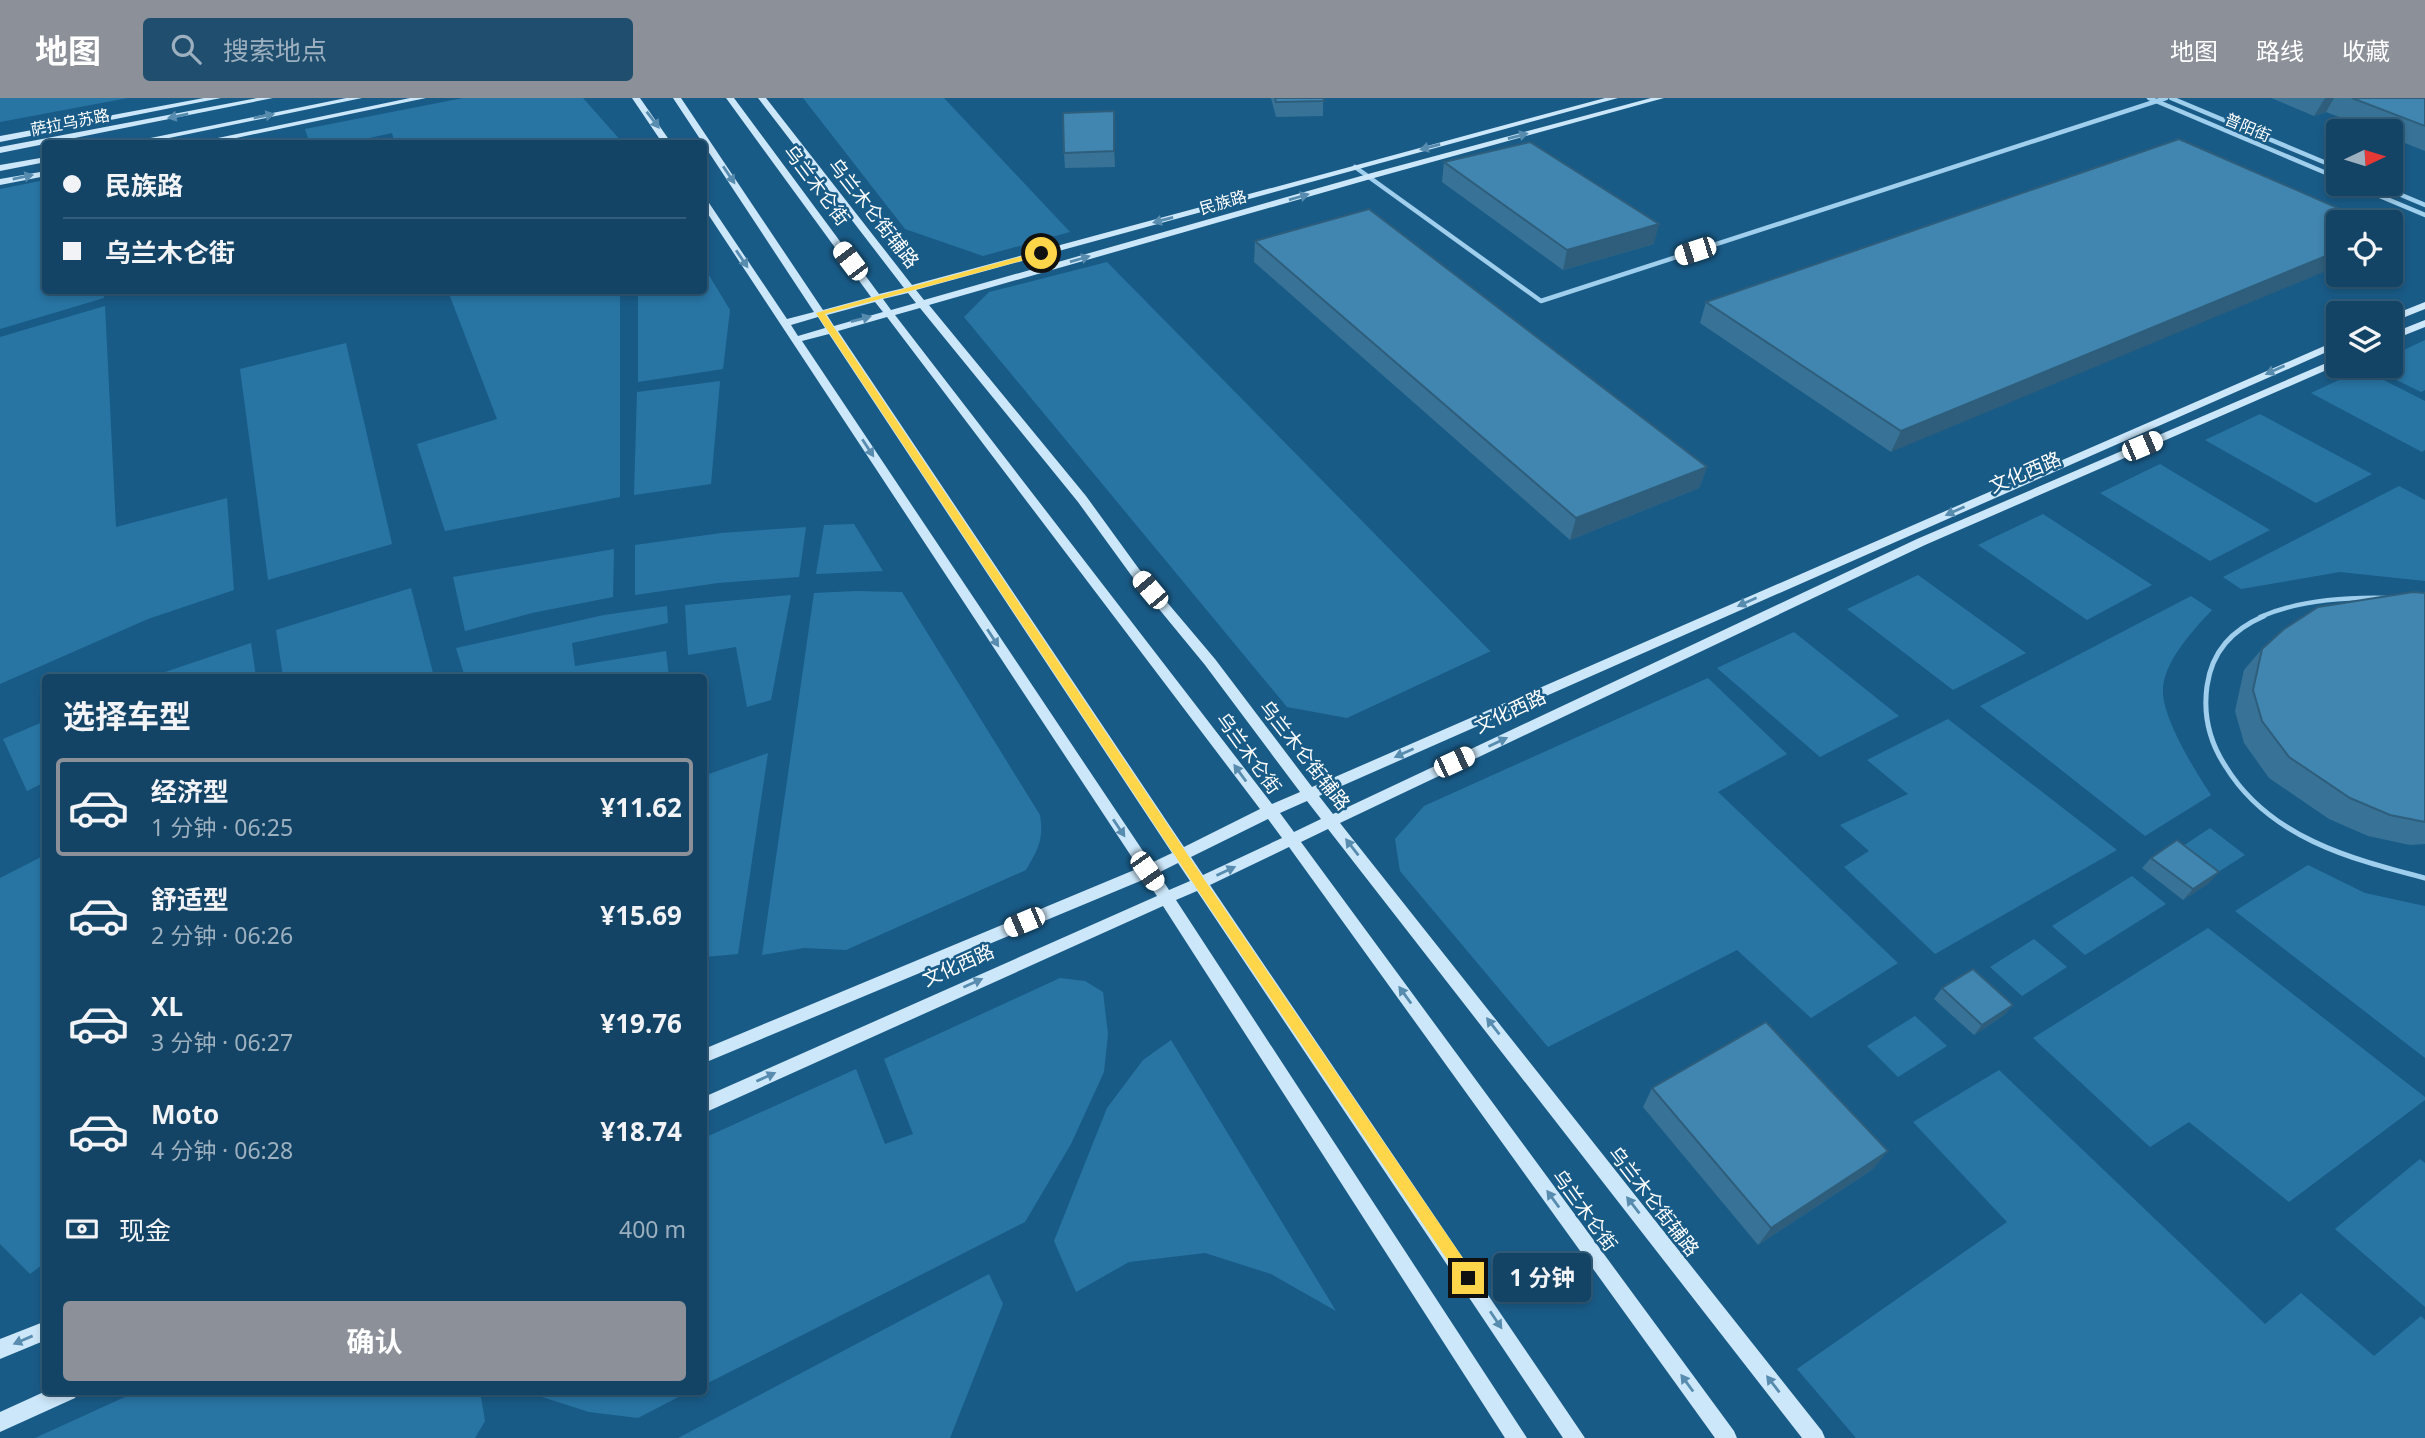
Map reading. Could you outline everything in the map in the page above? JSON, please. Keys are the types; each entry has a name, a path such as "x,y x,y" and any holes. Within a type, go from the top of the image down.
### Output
{"street":[{"path":"0,139 217,98"},
{"name":"萨拉乌苏路","path":"52,140 269,98"},
{"name":"萨拉乌苏路","path":"145,140 358,98"},
{"path":"213,140 422,98"},
{"path":"636,98 665,140"},
{"path":"677,98 705,140"},
{"name":"乌兰木仑街","path":"730,98 877,298 1292,840 1727,1438"},
{"name":"乌兰木仑街辅路","path":"762,98 921,303 1082,499 1135,572 1210,663 1309,794 1815,1438"},
{"name":"民族路","path":"785,323 1614,98"},
{"name":"民族路","path":"796,340 828,328 1660,98"},
{"name":"普阳街","path":"2148,98 2326,173"},
{"path":"1356,167 1541,301 2169,98"},
{"name":"普阳街","path":"2169,98 2326,163"},
{"name":"萨拉乌苏路","path":"0,150 42,142"},
{"path":"707,143 1200,883 1575,1438"},
{"name":"萨拉乌苏路","path":"0,168 42,160"},
{"path":"0,182 42,174"},
{"path":"2380,196 2425,215"},
{"path":"2403,196 2425,205"},
{"path":"707,206 1165,896 1517,1438"},
{"path":"2403,314 2425,305"},
{"path":"2403,333 2425,324"},
{"name":"文化西路","path":"707,1055 1147,871 1268,811 2326,348"},
{"name":"文化西路","path":"707,1104 1165,896 1200,883 1922,542 2326,366"},
{"path":"0,1349 42,1332"},
{"path":"0,1422 59,1395"}],"lane":[{"path":"2399,598 2373,597 2319,602 2267,614 2234,633 2217,653 2205,684 2205,719 2218,754 2242,790 2276,820 2319,845 2362,862 2425,877"}],"shaded area":[{"path":"0,98 128,98 0,122"},
{"path":"463,98 583,98 620,140 394,140 392,133 360,140 309,140 305,129"},
{"path":"803,98 944,98 1070,232 983,256 905,229"},
{"path":"42,181 42,294 104,294 104,298 0,329 0,189"},
{"path":"1107,262 1491,651 1347,718 1287,707 964,317 989,292"},
{"path":"707,272 730,310 723,369 638,382 638,294 707,294"},
{"path":"449,294 620,294 620,497 445,531 417,444 497,419"},
{"path":"105,306 116,527 227,498 234,590 148,619 0,684 0,337"},
{"path":"2425,340 2425,390 2421,392 2392,378 2403,378 2403,350"},
{"path":"346,343 392,544 268,580 240,369"},
{"path":"2343,378 2380,378 2425,401 2425,450 2422,452 2311,393"},
{"path":"720,381 711,484 634,495 637,392"},
{"path":"2260,414 2372,474 2316,503 2205,440"},
{"path":"2160,464 2270,530 2210,561 2100,493"},
{"path":"2399,486 2425,500 2425,581 2340,572 2241,589 2223,577"},
{"path":"2043,514 2152,585 2087,620 1978,545"},
{"path":"854,524 883,571 816,574 824,525"},
{"path":"806,527 799,577 718,583 635,595 635,545 721,533"},
{"path":"614,549 613,597 532,613 465,631 453,577"},
{"path":"1918,575 2026,653 1953,690 1847,609"},
{"path":"411,588 433,674 283,674 276,630"},
{"path":"902,592 1040,815 1039,844 1026,870 846,950 804,948 762,955 814,593"},
{"path":"791,595 771,700 747,707 736,647 688,655 685,605"},
{"path":"2191,596 2212,610 2189,635 2169,666 2163,687 2164,699 2180,742 2211,795 2145,836 1980,706"},
{"path":"667,606 668,623 572,643 575,666 666,651 669,674 464,674 456,648 604,615"},
{"path":"1794,632 1899,716 1820,757 1717,668"},
{"path":"251,643 256,674 160,674"},
{"path":"1708,678 1787,754 1718,792 1898,963 1811,1018 1737,950 1548,1047 1400,871 1395,839 1424,806"},
{"path":"1948,719 2117,850 1935,954 1844,867 1869,851 1840,825 1908,794 1867,760"},
{"path":"42,722 42,784 27,791 3,739"},
{"path":"768,753 738,954 707,957 707,763 709,774"},
{"path":"2210,828 2245,855 2218,872 2183,846"},
{"path":"42,857 42,1265 30,1274 0,1244 0,878"},
{"path":"2308,865 2365,893 2425,906 2425,1058 2235,911"},
{"path":"2132,876 2166,904 2085,955 2052,926"},
{"path":"2208,928 2425,1097 2425,1100 2289,1202 2189,1122 2150,1147 2033,1038"},
{"path":"2034,939 2067,967 2022,996 1990,967"},
{"path":"1060,978 1085,981 1103,992 1108,1034 1104,1072 1071,1144 1025,1222 707,1383 707,1137 856,1069 885,1144 913,1134 884,1059"},
{"path":"1915,1016 1947,1046 1898,1077 1867,1046"},
{"path":"1171,1040 1336,1311 1271,1274 1205,1253 1129,1262 1076,1292 1054,1241 1107,1108 1143,1060"},
{"path":"1999,1070 2265,1324 2301,1293 2374,1356 2421,1316 2425,1320 2425,1438 1856,1438 1797,1369 2007,1222 1913,1122"},
{"path":"2420,1159 2425,1163 2425,1307 2335,1229"},
{"path":"989,1274 1003,1304 950,1438 678,1438"},
{"path":"129,1395 481,1395 485,1421 475,1438 35,1438"},
{"path":"682,1395 638,1418 589,1412 539,1396"}],"building":[{"path":"1275,98 1323,98 1324,101 1276,102"},
{"path":"2352,98 2425,98 2425,126"},
{"path":"1114,111 1114,151 1064,153 1063,113"},
{"path":"2179,139 2342,210 2326,210 2326,256 1901,431 1706,302"},
{"path":"1530,142 1659,224 1567,250 1444,162"},
{"path":"1369,209 1707,467 1576,518 1255,241"},
{"path":"2413,592 2425,593 2425,822 2390,815 2350,798 2289,757 2262,721 2253,690 2262,649 2284,629 2318,607"},
{"path":"2177,840 2219,872 2193,889 2151,858"},
{"path":"1973,969 2013,1005 1982,1025 1942,988"},
{"path":"1766,1022 1888,1151 1771,1228 1652,1088"}],"route":[{"path":"1041,253 820,313 1200,883 1468,1278"}]}
